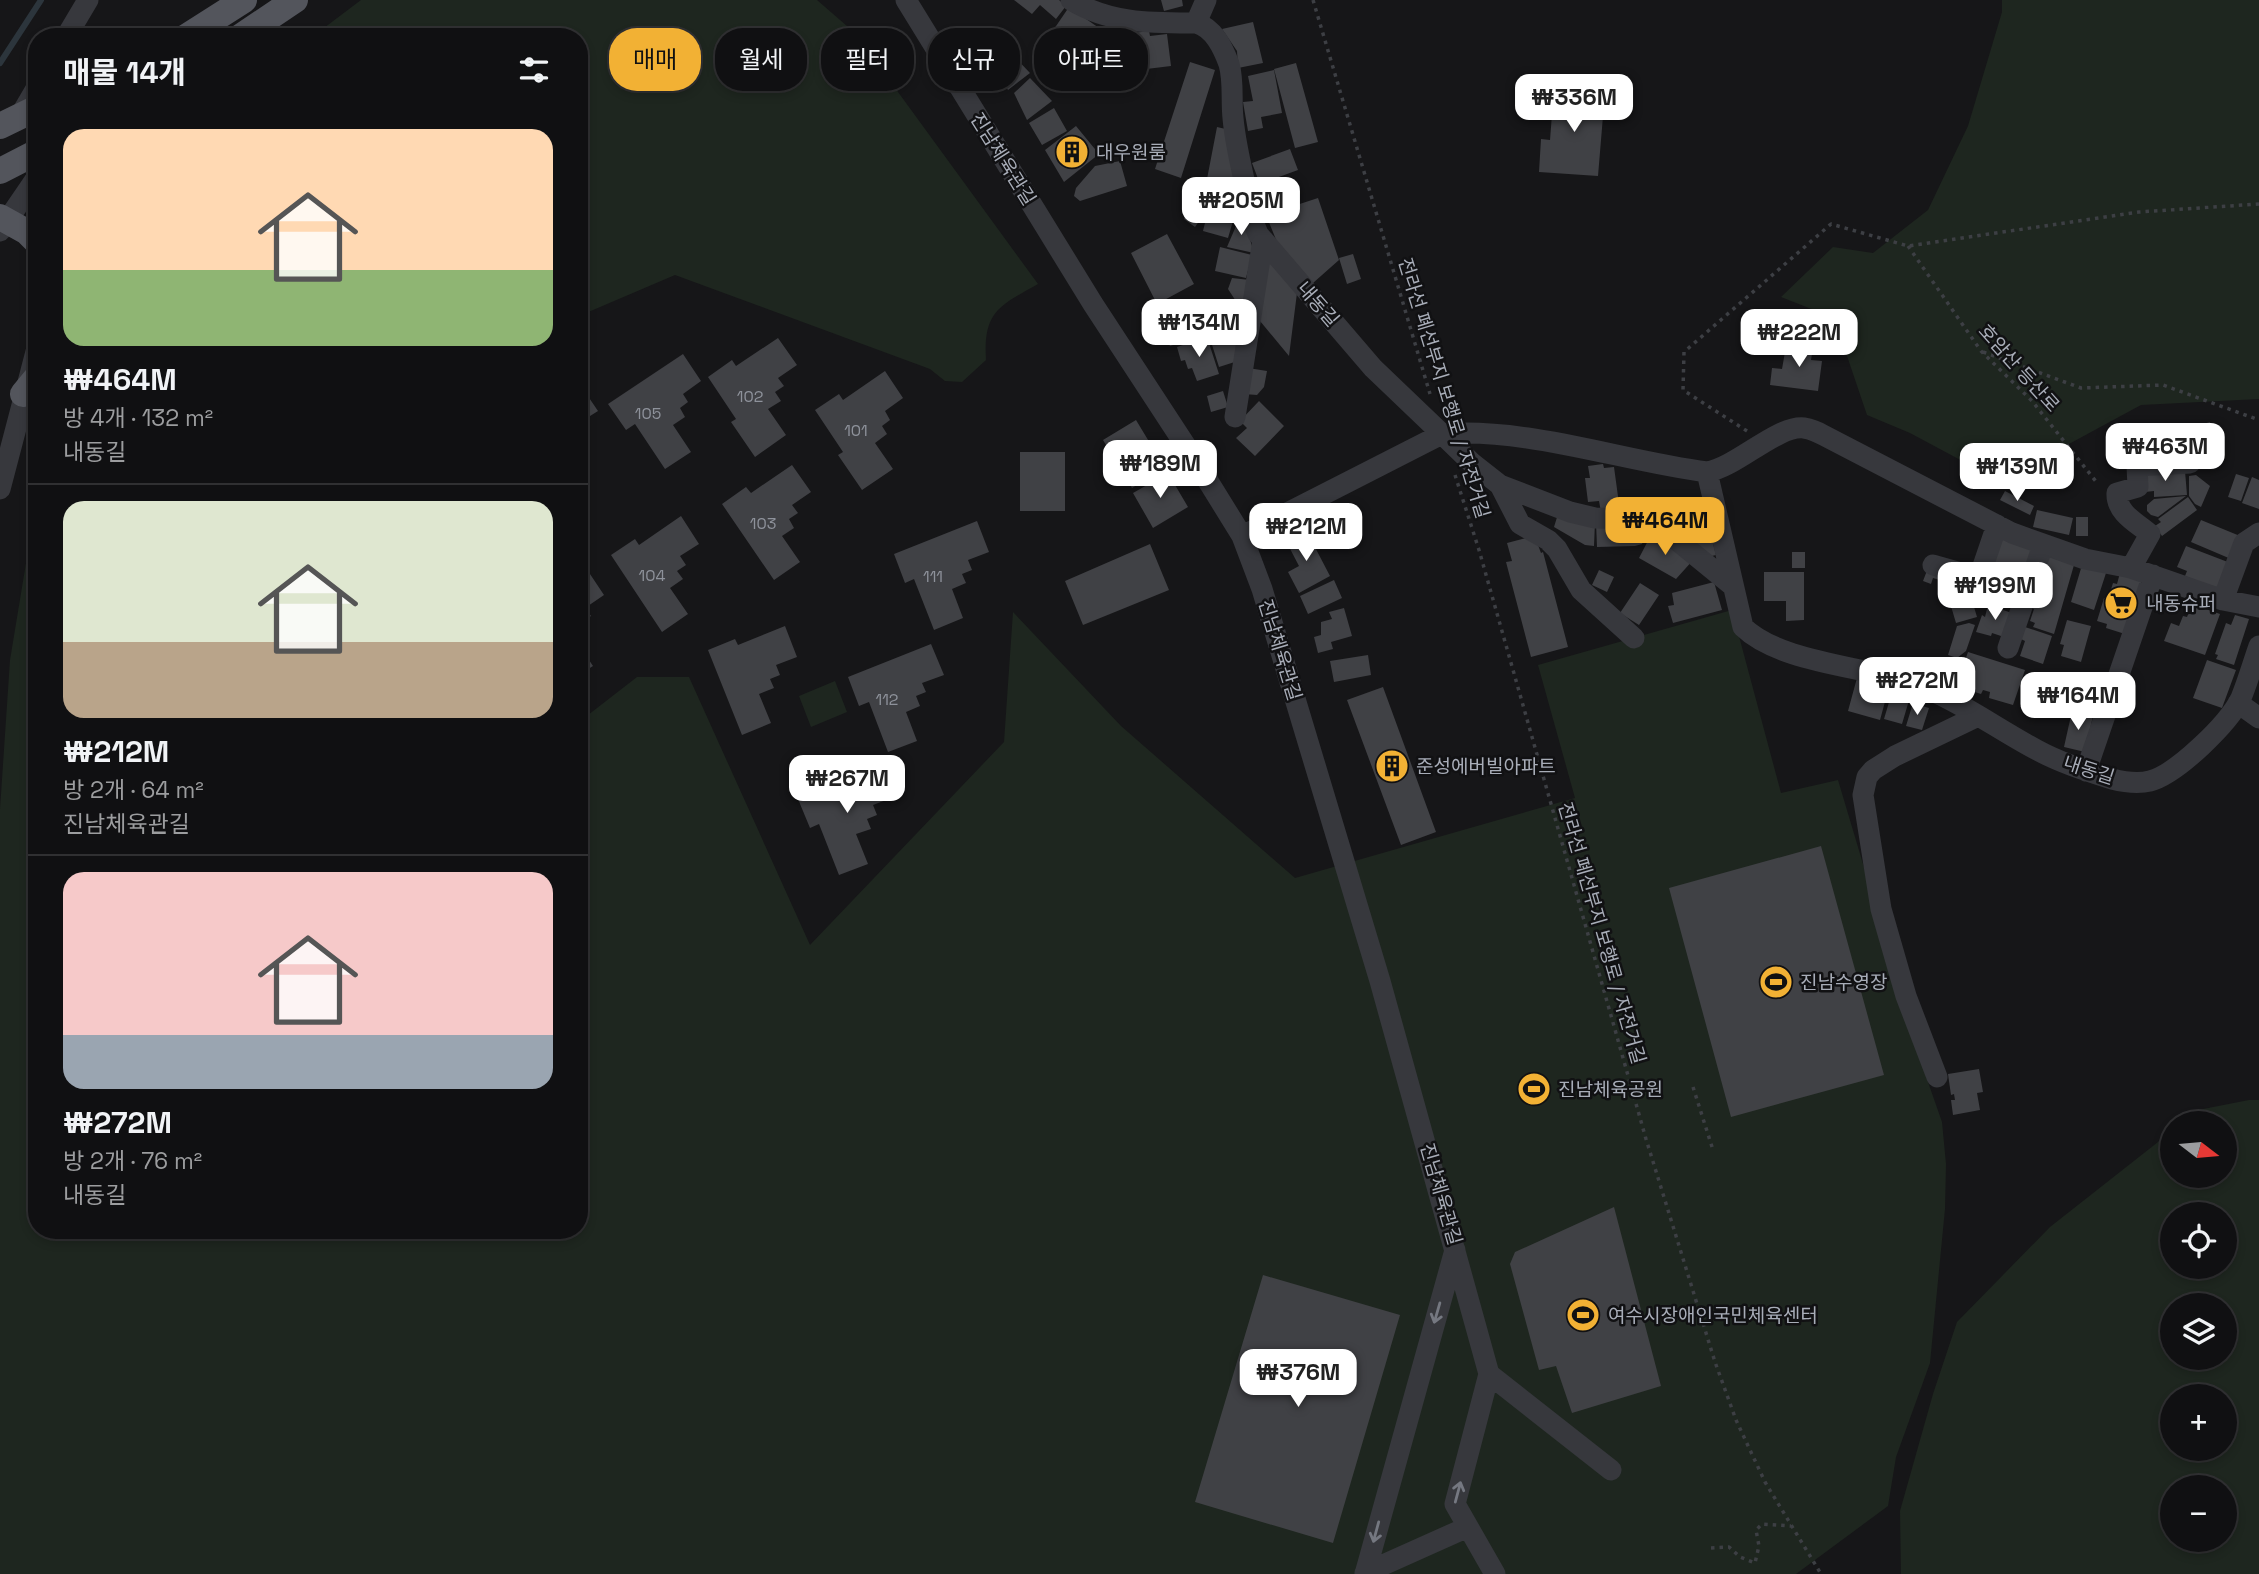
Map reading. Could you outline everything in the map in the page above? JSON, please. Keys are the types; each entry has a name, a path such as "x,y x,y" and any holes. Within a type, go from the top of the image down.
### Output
{"main road":[{"path":"200,28 244,0"},
{"path":"253,28 295,0"},
{"path":"2,222 28,233"}],"street":[{"path":"71,28 88,0"},
{"name":"진남체육관길","path":"906,0 1093,304 1242,536 1262,589 1380,981 1489,1374"},
{"path":"1071,0 1120,20 1196,23 1206,0"},
{"name":"내동길","path":"1196,23 1203,25 1214,35 1229,64 1233,120 1254,224 1263,240 1373,368 1472,463 1500,485"},
{"path":"2,222 22,166"},
{"path":"1235,417 1263,240"},
{"path":"0,489 28,393"},
{"path":"1242,536 1442,434 1467,432 1508,436 1707,472 1719,470 1758,447 1794,429 1802,428 1813,430 1997,525 2043,545 2085,559 2131,568 2223,600 2259,607"},
{"path":"2131,568 2150,534 2121,510 2117,493 2138,487 2137,466 2190,463"},
{"name":"내동길","path":"1707,472 1743,627 1758,640 1794,653 1914,684 2037,750 2086,771 2125,782 2150,781 2163,776 2214,733 2238,703 2259,646"},
{"path":"1500,485 1570,512 1595,518 1628,517 1648,520 1657,524 1733,586"},
{"path":"1500,485 1520,524 1548,540 1557,549 1581,590 1634,638"},
{"path":"1933,565 1979,578 1997,525"},
{"path":"2223,600 2244,544 2259,533"},
{"path":"2008,648 2043,545"},
{"path":"2086,771 2153,575"},
{"path":"2238,703 2259,718"},
{"path":"1937,1077 1906,996 1881,909 1863,795 1867,777 1873,770 1978,716"},
{"path":"1365,1573 1456,1248"},
{"path":"1495,1574 1455,1504 1489,1374 1611,1470"},
{"path":"1365,1573 1468,1527"}],"path":[{"name":"전라선 폐선부지 보행로 / 자전거길","path":"1313,0 1430,395"},
{"path":"1758,447 1746,429 1683,390 1684,352 1831,224 1908,246 2139,212 2259,204"},
{"name":"호암산 등산로","path":"1908,246 1981,351 2032,401 2121,510"},
{"path":"1981,351 2081,388 2163,385 2259,420"},
{"name":"전라선 폐선부지 보행로 / 자전거길","path":"1454,473 1479,550 1646,1139 1715,1362 1750,1452 1791,1527 1821,1574"},
{"path":"1693,1087 1713,1150"},
{"path":"1711,1548 1728,1547 1740,1557 1755,1563 1759,1546 1756,1530 1762,1524 1791,1527"}],"shaded area":[{"path":"361,0 817,0 849,28 821,28 821,91 897,91 1038,284 1013,298 996,312 987,331 986,360 962,382 945,381 930,369 675,275 588,312 588,28 324,28"},
{"path":"2002,0 2259,0 2259,399 2141,405 2030,465 1994,478 1910,433 1867,415 1846,353 1819,312 1781,297 1833,247 1873,253 1928,210 1968,126 2002,12"},
{"path":"28,552 28,1239 588,1239 588,715 637,677 689,677 810,945 1004,742 1013,612 1121,726 1295,878 1575,798 1538,665 1732,610 1781,793 1838,780 1942,1122 1946,1164 1945,1209 1930,1363 1896,1457 1888,1506 1796,1574 0,1574 0,809 10,660"},
{"path":"835,681 847,712 811,727 799,696"},
{"path":"2259,1100 2259,1574 1901,1574 1900,1511 1933,1394 1957,1322 2050,1227 2160,1140 2160,1188 2237,1188 2237,1111 2197,1111"}],"building":[{"path":"1014,0 1059,0 1066,6 1056,19 1040,5 1032,14"},
{"path":"1161,0 1182,0 1183,6 1164,11"},
{"path":"1069,7 1099,28 1055,28"},
{"path":"1253,22 1263,63 1238,68 1237,51 1222,29"},
{"path":"1148,31 1150,36 1167,34 1171,66 1148,69"},
{"path":"1190,62 1215,70 1181,178 1155,169"},
{"path":"1020,63 1030,73 1020,81"},
{"path":"1296,63 1318,142 1295,148 1274,69"},
{"path":"1274,70 1282,113 1261,117 1263,128 1248,131 1243,102 1253,101 1248,76"},
{"path":"1030,78 1034,82 1034,91 1042,91 1052,101 1027,120 1014,93 1020,91 1020,87"},
{"path":"1554,88 1605,92 1598,176 1539,172 1541,139 1550,140"},
{"path":"1054,108 1067,131 1042,145 1029,123"},
{"name":"대우원룸","path":"1076,126 1099,154 1064,182 1045,150"},
{"path":"1217,127 1230,130 1237,189 1207,179"},
{"path":"1290,149 1298,170 1260,184 1252,163"},
{"path":"1120,161 1127,186 1080,201 1074,196 1076,188 1095,166"},
{"path":"1279,182 1287,207 1267,213 1259,188"},
{"path":"1221,189 1241,194 1228,238 1203,231 1208,211 1214,213"},
{"path":"1198,198 1210,206 1195,227 1184,219"},
{"path":"1318,198 1339,260 1313,283 1279,247 1266,215"},
{"path":"1242,212 1254,253 1227,247"},
{"path":"1167,234 1194,284 1157,304 1131,253"},
{"path":"1220,247 1252,255 1246,278 1215,271"},
{"path":"1353,254 1361,279 1347,284 1339,258"},
{"path":"1267,259 1297,293 1289,356 1260,321"},
{"path":"1232,278 1250,280 1243,312 1228,289"},
{"path":"1186,300 1198,337 1170,346 1152,310"},
{"path":"1231,325 1241,360 1219,367 1208,332"},
{"path":"1207,337 1219,374 1197,381 1192,368 1188,369 1185,360 1181,361 1177,347"},
{"path":"778,338 797,365 778,378 784,386 775,392 781,401 768,409 786,435 755,457 731,422 736,419 708,377 732,360 736,366"},
{"path":"1798,339 1814,341 1811,360 1822,361 1818,391 1770,385 1772,368 1782,369 1785,352 1796,354"},
{"path":"683,354 701,381 683,394 688,402 680,408 685,417 673,425 691,452 665,469 635,424 626,430 608,404"},
{"path":"1248,368 1267,371 1264,387 1257,395 1244,394"},
{"path":"885,371 903,398 885,411 890,420 882,426 887,434 875,443 893,469 862,490 838,455 843,452 815,410 839,394 843,400"},
{"path":"1223,391 1228,407 1211,412 1207,396"},
{"path":"588,396 598,411 588,417"},
{"path":"1259,401 1284,426 1255,456 1236,438 1247,428 1240,421"},
{"path":"1136,420 1165,468 1132,488 1103,440"},
{"path":"2210,422 2211,428 2215,427 2221,448 2189,456 2182,430"},
{"path":"2181,431 2182,458 2171,458 2171,453 2150,454 2149,433"},
{"path":"1020,452 1065,452 1065,511 1020,511"},
{"path":"1603,464 1604,468 1614,467 1620,511 1601,512 1599,501 1588,502 1585,478 1590,478 1588,466"},
{"path":"792,465 811,492 792,505 798,513 789,519 794,528 782,536 800,562 774,580 722,504 746,487 751,493"},
{"path":"2144,469 2185,471 2187,495 2154,497 2154,491 2145,492"},
{"path":"1168,473 1188,507 1153,528 1133,493"},
{"path":"2236,474 2249,478 2241,501 2228,497"},
{"path":"2196,475 2210,486 2201,507 2189,496 2189,476"},
{"path":"2252,477 2259,480 2259,509 2242,503"},
{"path":"2005,491 2034,506 2030,515 2000,500"},
{"path":"2186,496 2158,517 2147,511 2147,505 2154,499"},
{"path":"2188,497 2197,510 2162,536 2155,526 2161,522 2158,519"},
{"path":"2037,510 2073,518 2069,535 2033,527"},
{"path":"1558,514 1595,522 1594,546 1585,545 1554,527"},
{"path":"681,516 699,544 680,556 686,565 677,571 683,579 670,588 688,614 662,632 611,555 635,539 639,545"},
{"path":"2076,517 2088,517 2088,536 2076,536"},
{"path":"2201,520 2240,536 2231,559 2191,542"},
{"path":"977,521 989,552 968,560 972,570 962,574 966,583 952,589 963,618 934,630 914,579 905,583 894,554"},
{"path":"1596,522 1649,525 1642,544 1597,547"},
{"path":"1708,524 1716,555 1703,558 1691,549 1686,531"},
{"path":"1306,530 1330,576 1299,593 1288,572 1299,566 1286,541"},
{"path":"1652,533 1694,559 1676,579 1639,558"},
{"path":"1526,538 1538,545 1541,553 1543,552 1568,647 1531,657 1506,562 1512,561 1507,543"},
{"path":"2001,539 2037,550 2027,580 1989,567"},
{"path":"1150,544 1169,590 1083,625 1065,581"},
{"path":"2186,546 2233,564 2223,591 2185,576 2187,571 2177,567"},
{"path":"1792,552 1805,552 1805,568 1792,568"},
{"path":"2048,556 2074,565 2054,634 2033,627 2035,623 2030,621 2034,609 2030,607 2035,591 2052,595 2045,593 2047,586 2042,584 2047,571 2043,569"},
{"path":"2082,565 2106,573 2094,610 2071,602"},
{"path":"1928,568 1945,574 1943,581 1933,578 1931,584 1923,581"},
{"path":"1599,570 1614,577 1607,592 1592,585"},
{"path":"1991,570 2024,581 2017,604 1985,597"},
{"path":"588,571 604,595 588,606"},
{"path":"1764,572 1804,572 1804,620 1786,621 1786,601 1764,601"},
{"path":"2120,573 2142,580 2125,634 2106,628 2107,624 2097,621 2104,598 2108,599 2113,583 2117,584"},
{"path":"1334,580 1342,598 1308,614 1300,596"},
{"path":"1966,580 1977,617 1956,623 1945,586"},
{"path":"1714,582 1722,610 1673,623 1668,606 1674,605 1672,593"},
{"path":"1640,583 1659,595 1639,625 1620,613"},
{"path":"1988,605 2015,614 2004,637 1976,632 1982,615 1985,617"},
{"path":"2197,606 2220,614 2205,655 2164,641 2171,623 2179,626 2183,616 2187,617 2189,612 2194,613"},
{"path":"1344,608 1352,636 1331,642 1333,649 1318,653 1314,637 1321,635 1321,622 1332,619 1329,612"},
{"path":"2235,615 2249,619 2234,665 2216,659 2218,655 2215,654 2226,623 2231,625"},
{"path":"2067,620 2091,626 2081,662 2061,656 2064,645 2060,644"},
{"path":"1969,623 1975,625 1966,651 1957,658 1948,655 1957,626"},
{"path":"785,626 797,657 776,665 780,675 770,679 774,688 759,694 771,723 742,735 708,650 735,639 738,645"},
{"path":"2025,627 2052,636 2043,664 2020,656 2025,641 2021,639"},
{"path":"931,644 944,675 922,683 926,692 916,696 920,706 906,712 917,741 888,752 869,702 859,706 848,677"},
{"path":"1968,652 2025,670 2013,705 1989,698 1990,692 1983,690 1981,694 1956,686"},
{"path":"1368,655 1371,675 1334,682 1330,661"},
{"path":"2207,660 2236,670 2222,708 2193,698"},
{"path":"1857,678 1889,687 1880,720 1848,711"},
{"name":"준성에버빌아파트","path":"1383,687 1436,832 1401,845 1347,700"},
{"path":"1892,692 1910,697 1902,724 1884,719"},
{"path":"1913,703 1929,708 1922,730 1906,726"},
{"path":"2072,711 2093,716 2085,752 2064,747"},
{"path":"882,766 894,797 873,805 877,815 867,819 871,829 856,834 868,864 839,875 819,824 810,828 798,799"},
{"name":"진남수영장","path":"1821,846 1884,1075 1731,1117 1669,888"},
{"path":"1979,1069 1983,1092 1977,1093 1980,1110 1953,1115 1951,1100 1955,1100 1954,1094 1951,1095 1948,1074"},
{"name":"여수시장애인국민체육센터","path":"1614,1207 1661,1386 1572,1413 1556,1366 1539,1370 1510,1264 1515,1252"},
{"path":"1263,1275 1400,1315 1333,1543 1195,1502"}],"waterway":[{"path":"0,63 41,0"}],"place":[{"name":"대우원룸","path":"1072,152"},
{"name":"내동슈퍼","path":"2121,603"},
{"name":"준성에버빌아파트","path":"1392,766"},
{"name":"진남수영장","path":"1776,982"},
{"name":"진남체육공원","path":"1534,1089"},
{"name":"여수시장애인국민체육센터","path":"1583,1315"}]}
